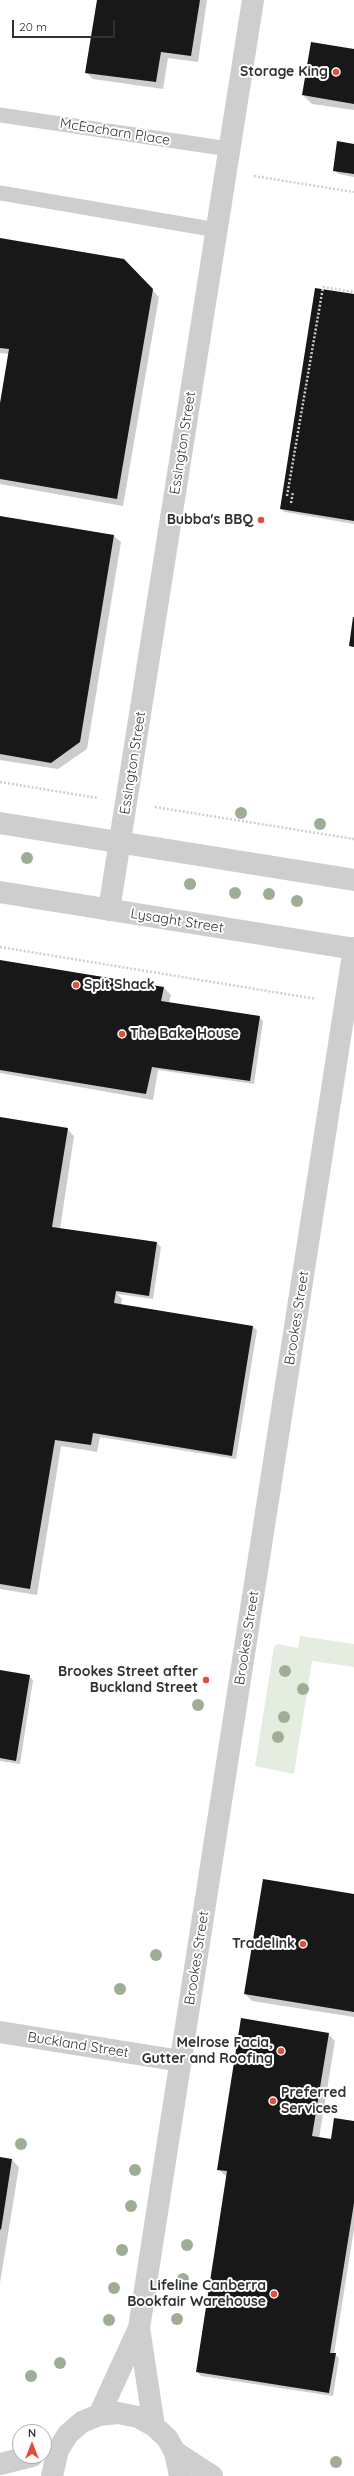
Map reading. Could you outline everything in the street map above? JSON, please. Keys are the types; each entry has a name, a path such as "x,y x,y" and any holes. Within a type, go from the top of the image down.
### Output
{"street":[{"name":"Essington Street","path":"110,910 253,0"},
{"path":"0,823 354,880"},
{"name":"Lysaght Street","path":"0,892 354,949"},
{"name":"Brookes Street","path":"99,2415 139,2328 354,949"},
{"name":"Buckland Street","path":"0,2032 181,2061"},
{"name":"Brookes Street","path":"139,2328 154,2426"},
{"path":"52,2450 82,2422 99,2415 118,2412 138,2416 154,2426 167,2438 176,2452 180,2476"},
{"path":"176,2452 212,2476"},
{"path":"0,2464 12,2461"},
{"path":"52,2464 52,2476"}],"lane":[{"name":"McEacharn Place","path":"0,115 229,149"},
{"path":"0,193 217,230"}],"path":[{"path":"226,171 354,192"},
{"path":"287,496 323,287 354,292"},
{"path":"291,503 293,492"},
{"path":"0,782 354,839"},
{"path":"0,947 345,1003"}],"shaded area":[{"path":"300,1636 354,1644 354,1667 312,1661 294,1774 255,1766 274,1647 277,1644 298,1648"}],"building":[{"path":"97,0 200,0 191,56 161,52 156,82 85,73"},
{"path":"311,42 354,49 354,104 302,95"},
{"path":"337,141 354,144 354,174 333,171"},
{"path":"0,238 124,259 153,289 117,499 0,479 0,403 9,349 0,348"},
{"path":"315,288 354,294 354,521 280,509"},
{"path":"0,516 114,535 80,742 51,763 0,754"},
{"path":"354,617 354,647 349,646"},
{"path":"0,960 164,987 161,1001 260,1016 250,1081 152,1067 146,1094 0,1070"},
{"path":"0,1117 68,1128 52,1227 157,1242 149,1296 116,1291 114,1303 253,1326 232,1456 93,1433 91,1445 55,1440 30,1589 0,1584"},
{"path":"0,1670 30,1675 16,1761 0,1758"},
{"name":"Tradelink","path":"263,1879 354,1894 354,2012 244,1994"},
{"name":"Lifeline Canberra Bookfair Warehouse","path":"241,2018 329,2033 312,2136 331,2139 334,2118 354,2121 354,2203 330,2353 336,2353 329,2393 196,2372 227,2171 217,2170"},
{"path":"0,2157 12,2159 1,2230 0,2229"}],"place":[{"name":"Storage King","path":"336,72"},
{"name":"Bubba's BBQ","path":"261,520"},
{"name":"Spit Shack","path":"76,985"},
{"name":"The Bake House","path":"122,1034"},
{"name":"Brookes Street after Buckland Street","path":"206,1680"},
{"name":"Tradelink","path":"303,1944"},
{"name":"Melrose Facia, Gutter and Roofing","path":"281,2051"},
{"name":"Preferred Services","path":"273,2101"},
{"name":"Lifeline Canberra Bookfair Warehouse","path":"274,2294"}]}
